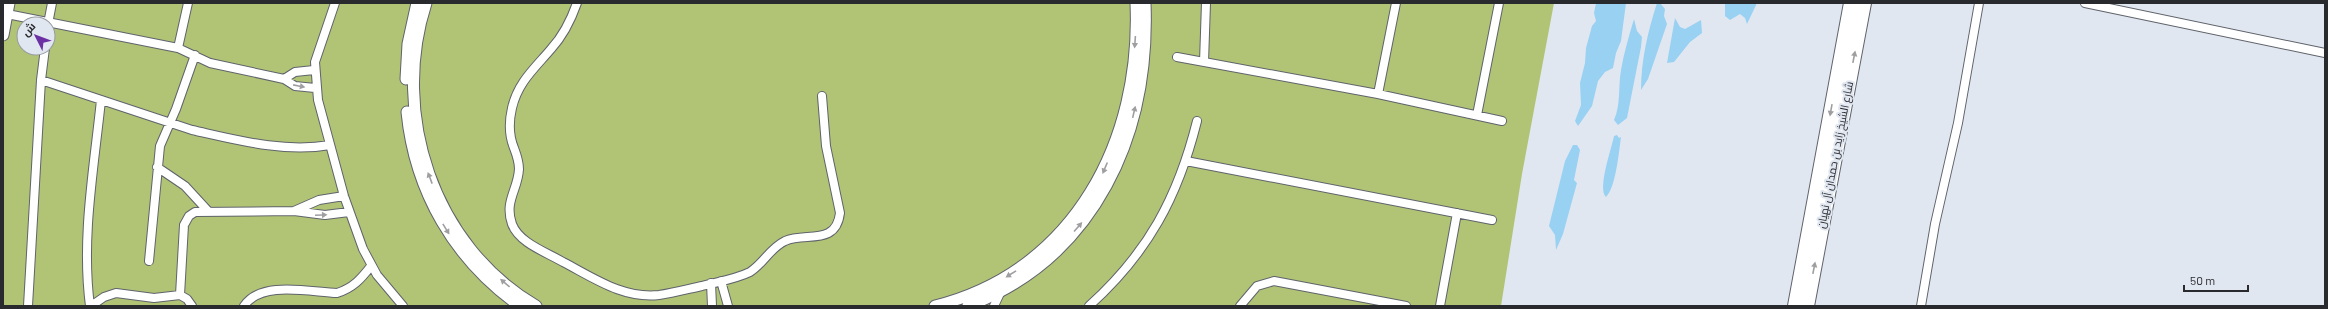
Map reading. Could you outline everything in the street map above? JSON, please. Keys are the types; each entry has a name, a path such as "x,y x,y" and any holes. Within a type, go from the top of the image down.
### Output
{"highway":[{"name":"شارع الشيخ زايد بن حمدان آل نهيان","path":"1795,306 1851,3"},
{"name":"شارع الشيخ زايد بن حمدان آل نهيان","path":"1807,306 1864,3"}],"street":[{"path":"49,16 52,3"},
{"path":"178,48 188,3"},
{"path":"335,3 317,54 314,70 315,88 349,212 371,266 403,306"},
{"path":"417,3 408,44 406,93 411,142 423,184 446,229 464,255 486,279 520,306"},
{"path":"426,3 416,45 413,90 417,131 426,167 449,217 470,247 494,274 536,306"},
{"path":"577,3 561,36 528,73 515,98 510,127 518,160 519,172 510,197 509,210 517,234 531,244 610,288 625,293 659,295 722,281 751,271 780,244 792,239 824,235 831,231 837,223 839,208 828,159 822,96"},
{"path":"935,306 980,291 1025,264 1062,232 1090,196 1109,158 1126,103 1135,47 1136,3"},
{"path":"968,306 1002,290 1042,262 1075,231 1100,199 1115,172 1126,142 1138,99 1144,54 1145,3"},
{"path":"1204,62 1206,3"},
{"path":"1378,94 1396,3"},
{"path":"1477,115 1499,3"},
{"path":"1921,306 1934,224 1958,123 1978,3"},
{"path":"2085,3 2325,53"},
{"path":"3,35 8,8 31,16"},
{"path":"56,24 178,48 210,63 284,79 295,86 315,88"},
{"path":"149,261 160,146 171,123 194,55"},
{"path":"28,306 41,80 44,56"},
{"path":"1177,57 1378,94 1502,121"},
{"path":"284,79 295,72 314,70"},
{"path":"41,80 171,123 217,135 268,145 301,148 330,145"},
{"path":"101,100 87,246 87,278 90,306 104,296 116,293 154,298 180,295 187,298 192,306"},
{"path":"1089,306 1121,274 1146,244 1171,200 1186,161 1197,121"},
{"path":"1186,161 1492,220"},
{"path":"157,167 185,186 208,210"},
{"path":"294,211 319,200 344,196"},
{"path":"180,295 185,222 195,212 208,210 294,211 315,215 349,212"},
{"path":"1440,306 1457,213"},
{"path":"244,306 255,295 269,290 337,293 344,291 357,283 371,266"},
{"path":"722,281 728,306"},
{"path":"1240,306 1257,286 1274,281 1406,306"},
{"path":"711,283 712,306"},
{"path":"994,306 1002,290"}],"green space":[{"path":"3,3 1554,3 1522,174 1501,306 3,306"}],"water":[{"path":"1596,3 1626,3 1621,41 1616,53 1613,68 1605,72 1598,81 1592,106 1578,126 1575,121 1581,105 1580,83 1585,63 1586,48 1592,26 1596,21 1594,13"},
{"path":"1657,3 1660,3 1665,9 1664,16 1667,24 1648,79 1641,90 1642,68 1646,46"},
{"path":"1725,3 1757,3 1747,24 1745,18 1740,14 1730,20 1725,16"},
{"path":"1675,18 1680,27 1685,29 1701,20 1702,33 1690,42 1674,62 1667,63"},
{"path":"1634,19 1637,31 1642,37 1641,47 1627,118 1618,125 1614,120 1618,102 1620,76 1625,50"},
{"path":"1617,135 1619,138 1621,137 1615,177 1606,197 1603,186 1604,177 1614,136"},
{"path":"1573,145 1577,145 1580,150 1574,180 1577,183 1563,234 1556,250 1555,235 1549,226 1565,161"}]}
